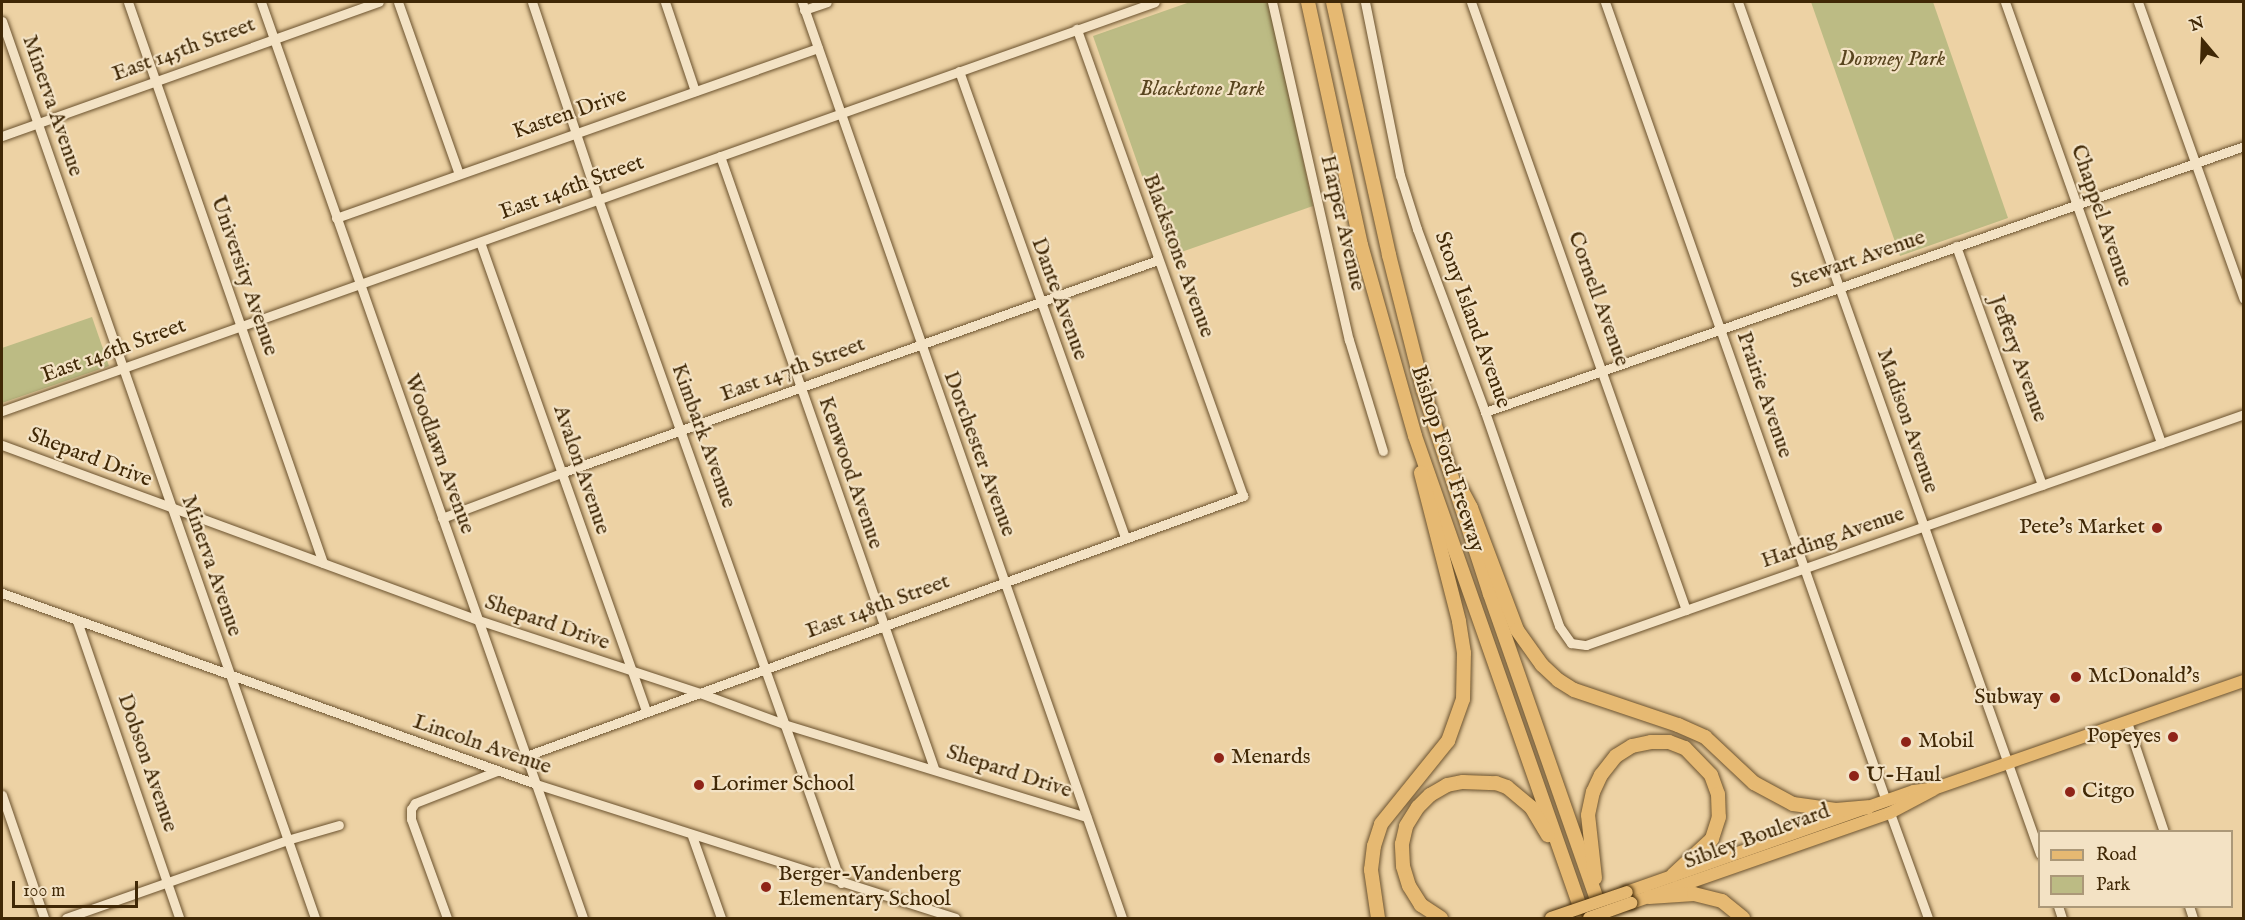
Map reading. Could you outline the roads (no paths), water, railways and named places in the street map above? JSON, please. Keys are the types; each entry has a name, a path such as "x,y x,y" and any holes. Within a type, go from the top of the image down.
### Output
{"highway":[{"name":"Bishop Ford Freeway","path":"1308,2 1361,245 1415,436 1584,918"},
{"name":"Bishop Ford Freeway","path":"1333,2 1400,301 1445,459 1604,918"},
{"path":"1378,918 1371,870 1374,846 1381,824 1448,741 1463,699 1464,653 1459,621 1424,491 1415,436"},
{"path":"1445,459 1471,508 1517,630 1542,665 1558,680 1574,690 1678,725 1705,737 1754,783 1793,804 1836,810 1868,807"},
{"path":"1596,895 1588,815 1593,792 1601,775 1616,756 1632,746 1651,742 1669,742 1685,748 1711,775 1718,794 1719,817 1712,839 1673,875"},
{"path":"1441,918 1421,905 1409,886 1403,866 1402,844 1406,826 1418,807 1447,785 1482,781 1507,787 1534,812 1563,859"},
{"path":"1649,897 1704,896 1722,901 1743,918"}],"main road":[{"name":"Sibley Boulevard","path":"1629,898 1649,897 1888,807 1914,791 1936,788 2244,681"},
{"name":"Sibley Boulevard","path":"1589,918 1673,875 1868,807 1888,807"},
{"path":"1551,918 1629,898"}],"street":[{"name":"University Avenue","path":"128,2 323,562"},
{"name":"Woodlawn Avenue","path":"261,2 583,918"},
{"name":"East 145th Street","path":"2,136 379,2"},
{"path":"398,2 459,174"},
{"name":"Kimbark Avenue","path":"532,2 598,199 841,883"},
{"path":"665,2 695,91"},
{"path":"803,6 827,2"},
{"name":"East 146th Street","path":"2,411 1155,2"},
{"name":"Harper Avenue","path":"1272,2 1349,340 1383,452"},
{"name":"Stony Island Avenue","path":"1365,2 1400,175 1559,626 1571,643"},
{"name":"Cornell Avenue","path":"1471,2 1686,610"},
{"name":"Prairie Avenue","path":"1605,2 1803,569 1928,918"},
{"name":"Madison Avenue","path":"1738,2 2038,848"},
{"name":"Chappel Avenue","path":"2005,2 2161,443"},
{"path":"2138,2 2244,299"},
{"name":"Dorchester Avenue","path":"803,6 1122,918"},
{"name":"Minerva Avenue","path":"2,21 315,918"},
{"name":"Blackstone Avenue","path":"1077,29 1243,495"},
{"name":"Kasten Drive","path":"336,218 818,48"},
{"name":"Dante Avenue","path":"959,71 1039,302 1125,538"},
{"name":"Stewart Avenue","path":"1485,412 2244,146"},
{"name":"Kenwood Avenue","path":"720,156 933,768"},
{"name":"Avalon Avenue","path":"480,242 646,712"},
{"name":"Jeffery Avenue","path":"1956,246 2042,485"},
{"name":"East 147th Street","path":"442,518 561,473 1158,260"},
{"name":"Harding Avenue","path":"1571,643 1586,645 2244,414"},
{"name":"Shepard Drive","path":"2,445 478,620 700,693 784,724 933,768 1086,817"},
{"name":"East 148th Street","path":"526,756 1243,495"},
{"name":"Lincoln Avenue","path":"2,592 497,771 692,836 956,918"},
{"name":"Dobson Avenue","path":"77,621 179,918"},
{"path":"2127,722 2164,830"},
{"path":"447,918 411,819 411,809 415,803 497,771"},
{"path":"2,795 44,918"},
{"path":"66,918 287,840 339,825"},
{"path":"692,836 721,918"}],"place":[{"name":"Pete's Market","path":"2157,528"},
{"name":"McDonald's","path":"2076,677"},
{"name":"Subway","path":"2055,698"},
{"name":"Popeyes","path":"2173,737"},
{"name":"Mobil","path":"1906,742"},
{"name":"Menards","path":"1219,758"},
{"name":"U-Haul","path":"1854,776"},
{"name":"Lorimer School","path":"699,785"},
{"name":"Citgo","path":"2070,792"},
{"name":"Berger-Vandenberg Elementary School","path":"766,887"}],"park label":[{"name":"Downey Park","path":"1892,60"},
{"name":"Blackstone Park","path":"1202,90"}]}
